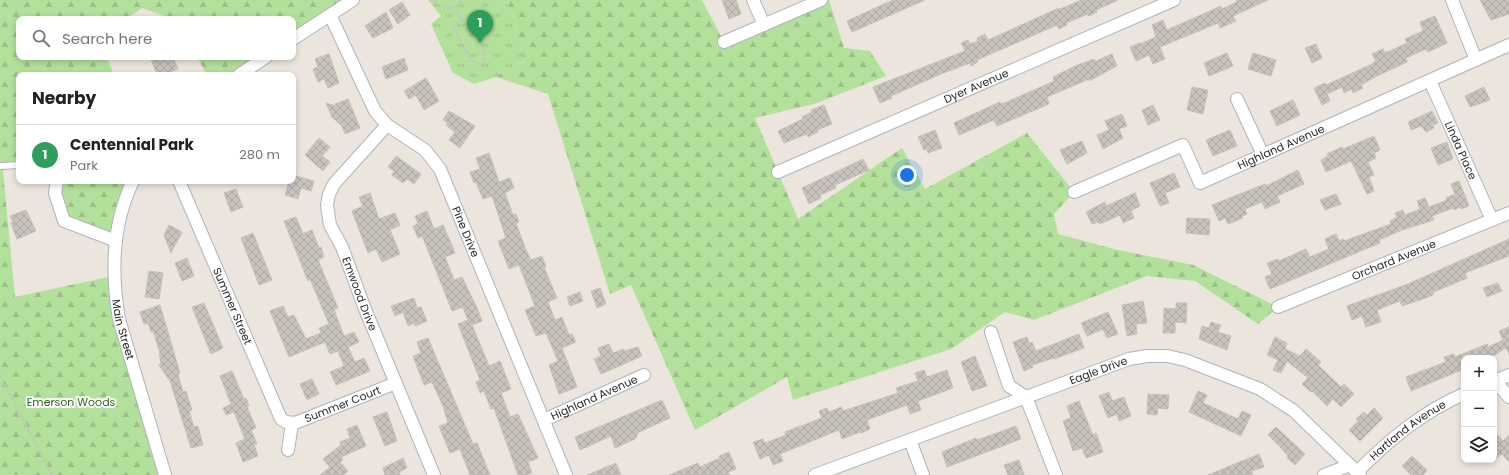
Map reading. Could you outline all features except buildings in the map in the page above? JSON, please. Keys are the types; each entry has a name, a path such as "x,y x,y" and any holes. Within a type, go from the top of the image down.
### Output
{"street":[{"path":"296,37 353,0"},
{"path":"753,0 764,25"},
{"path":"724,42 821,0"},
{"name":"Dyer Avenue","path":"778,172 1174,0"},
{"path":"1452,0 1476,60"},
{"name":"Pine Drive","path":"330,15 375,111 387,125 425,150 434,159 440,169 566,475"},
{"name":"Highland Avenue","path":"1074,192 1183,145 1200,184 1509,45"},
{"path":"244,72 262,60"},
{"name":"Linda Place","path":"1430,80 1492,220"},
{"path":"1237,99 1263,156"},
{"name":"Emwood Drive","path":"387,125 334,184 329,194 327,206 330,225 342,247 365,309 434,475"},
{"path":"56,184 55,193 64,221 116,241"},
{"name":"Main Street","path":"132,184 120,218 116,241 113,276 119,319 165,475"},
{"name":"Summer Street","path":"180,184 278,414 286,422 292,424"},
{"name":"Orchard Avenue","path":"1278,307 1509,213"},
{"path":"991,332 1009,386 1026,397 1056,475"},
{"name":"Eagle Drive","path":"815,475 1129,359 1147,356 1167,356 1185,360 1260,389 1294,411 1355,471"},
{"name":"Highland Avenue","path":"544,420 644,375"},
{"path":"1497,380 1509,375"},
{"name":"Summer Court","path":"288,450 292,424 396,384"},
{"path":"1497,384 1509,397"},
{"name":"Hartland Avenue","path":"1324,475 1355,471 1402,430 1427,413 1461,396"},
{"path":"910,440 923,475"}],"lane":[{"path":"0,166 16,165"}],"path":[{"path":"434,0 442,7 456,7 462,0"},
{"path":"456,7 461,22"},
{"path":"468,19 474,26 485,56 482,63 477,64 472,62 456,34 454,25 461,22 468,19"},
{"path":"0,375 52,475"}],"green space":[{"name":"Emerson Woods","path":"0,0 353,0 296,37 296,16 164,16 142,8 130,16 16,16 16,60 108,60 113,72 16,72 16,164 3,171 15,297 113,276 166,475 0,475"},
{"path":"428,0 506,0 515,18 524,61 496,77 474,84 453,73 431,24 441,16"},
{"path":"506,0 702,0 724,42 821,0 829,0 844,48 870,51 886,76 814,104 755,118 798,219 902,148 925,189 1027,133 1074,192 1054,214 1058,234 1118,250 1193,265 1278,307 1258,324 1195,281 1147,276 1034,320 1005,312 951,349 793,400 787,377 695,430 631,285 610,294 548,94 496,77 524,61 515,18"},
{"path":"199,60 262,60 244,72 205,72"},
{"path":"58,184 132,184 116,241 64,221"}],"place":[{"name":"Centennial Park","path":"480,43"}]}
